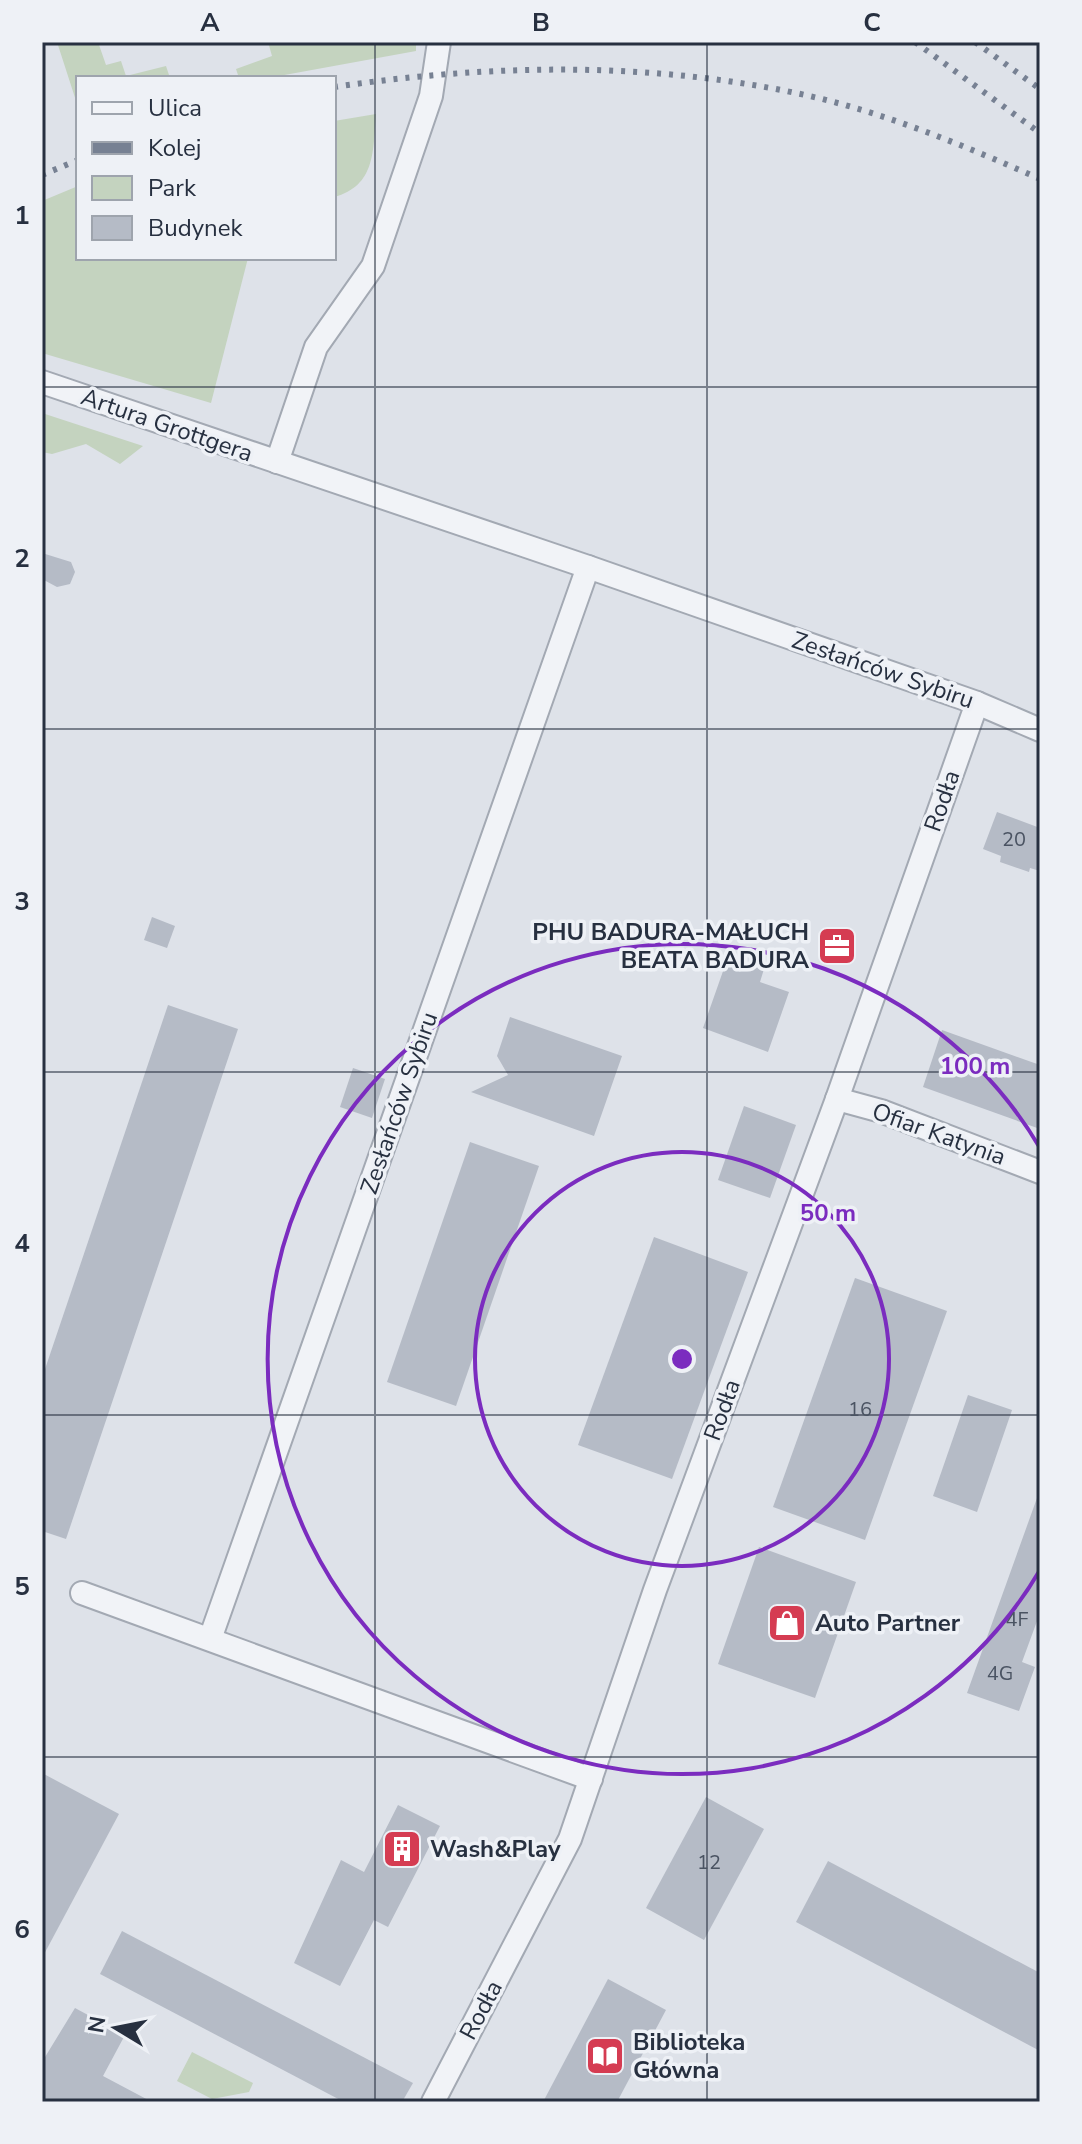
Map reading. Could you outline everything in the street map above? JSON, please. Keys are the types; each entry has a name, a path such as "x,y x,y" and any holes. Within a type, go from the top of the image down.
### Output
{"street":[{"name":"Artura Grottgera","path":"42,382 277,462 316,347 373,266 431,96 439,46"},
{"name":"Zesłańców Sybiru","path":"277,462 977,703 1040,730"},
{"name":"Zesłańców Sybiru","path":"210,1639 588,567"},
{"name":"Rodła","path":"433,2102 570,1839 655,1590 837,1099 977,703"},
{"name":"Ofiar Katynia","path":"837,1099 881,1111 1040,1172"},
{"path":"82,1593 591,1779"}],"green space":[{"path":"57,42 98,42 106,65 121,61 126,76 76,76 76,101"},
{"path":"268,42 416,42 416,51 279,76 238,76 236,69 272,56"},
{"path":"166,66 169,76 126,76"},
{"path":"376,114 370,165 358,184 336,196 336,121"},
{"path":"76,187 76,260 247,260 211,403 42,353 42,201"},
{"path":"42,413 143,446 120,464 86,444 52,454 42,452"},
{"path":"192,2052 253,2083 249,2092 212,2099 177,2081"}],"building":[{"path":"42,553 71,562 75,572 70,584 57,587 42,579"},
{"path":"997,812 1040,828 1040,871 1030,868 1029,872 1000,862 1001,856 983,849"},
{"path":"152,917 175,926 167,948 144,940"},
{"path":"728,957 764,969 760,982 789,992 768,1052 703,1028"},
{"path":"168,1005 238,1029 66,1539 42,1531 42,1378"},
{"path":"510,1017 622,1056 594,1136 471,1092 508,1075 497,1056"},
{"path":"942,1030 1040,1065 1040,1129 923,1087"},
{"path":"353,1068 385,1079 372,1118 340,1107"},
{"path":"744,1106 796,1125 770,1198 718,1180"},
{"path":"470,1142 539,1166 456,1406 387,1382"},
{"path":"654,1237 748,1272 672,1479 578,1445"},
{"path":"855,1278 947,1311 865,1540 773,1507"},
{"path":"968,1395 1012,1410 977,1512 933,1496"},
{"path":"1037,1498 1040,1498 1040,1613 1022,1662 1035,1667 1019,1711 967,1693"},
{"name":"Auto Partner","path":"759,1547 856,1582 815,1698 718,1664"},
{"path":"42,1773 119,1814 42,1958"},
{"path":"706,1797 764,1829 704,1940 646,1908"},
{"path":"398,1805 440,1826 388,1927 374,1920 340,1986 294,1963 341,1860 364,1872"},
{"path":"828,1861 1040,1973 1040,2051 796,1922"},
{"path":"122,1931 413,2083 402,2102 344,2102 100,1974"},
{"name":"Biblioteka Główna","path":"608,1979 666,2010 617,2102 543,2102"},
{"path":"75,2008 125,2035 103,2076 152,2102 42,2102 42,2062"}],"railway":[{"path":"915,42 1040,133"},
{"path":"975,42 1040,89"},
{"path":"336,87 511,70 629,71 688,76 835,102 954,143 1040,179"},
{"path":"42,175 76,161"}],"place":[{"name":"PHU BADURA-MAŁUCH BEATA BADURA","path":"837,946"},
{"name":"Auto Partner","path":"787,1623"},
{"name":"Wash&Play","path":"402,1849"},
{"name":"Biblioteka Główna","path":"605,2056"}]}
